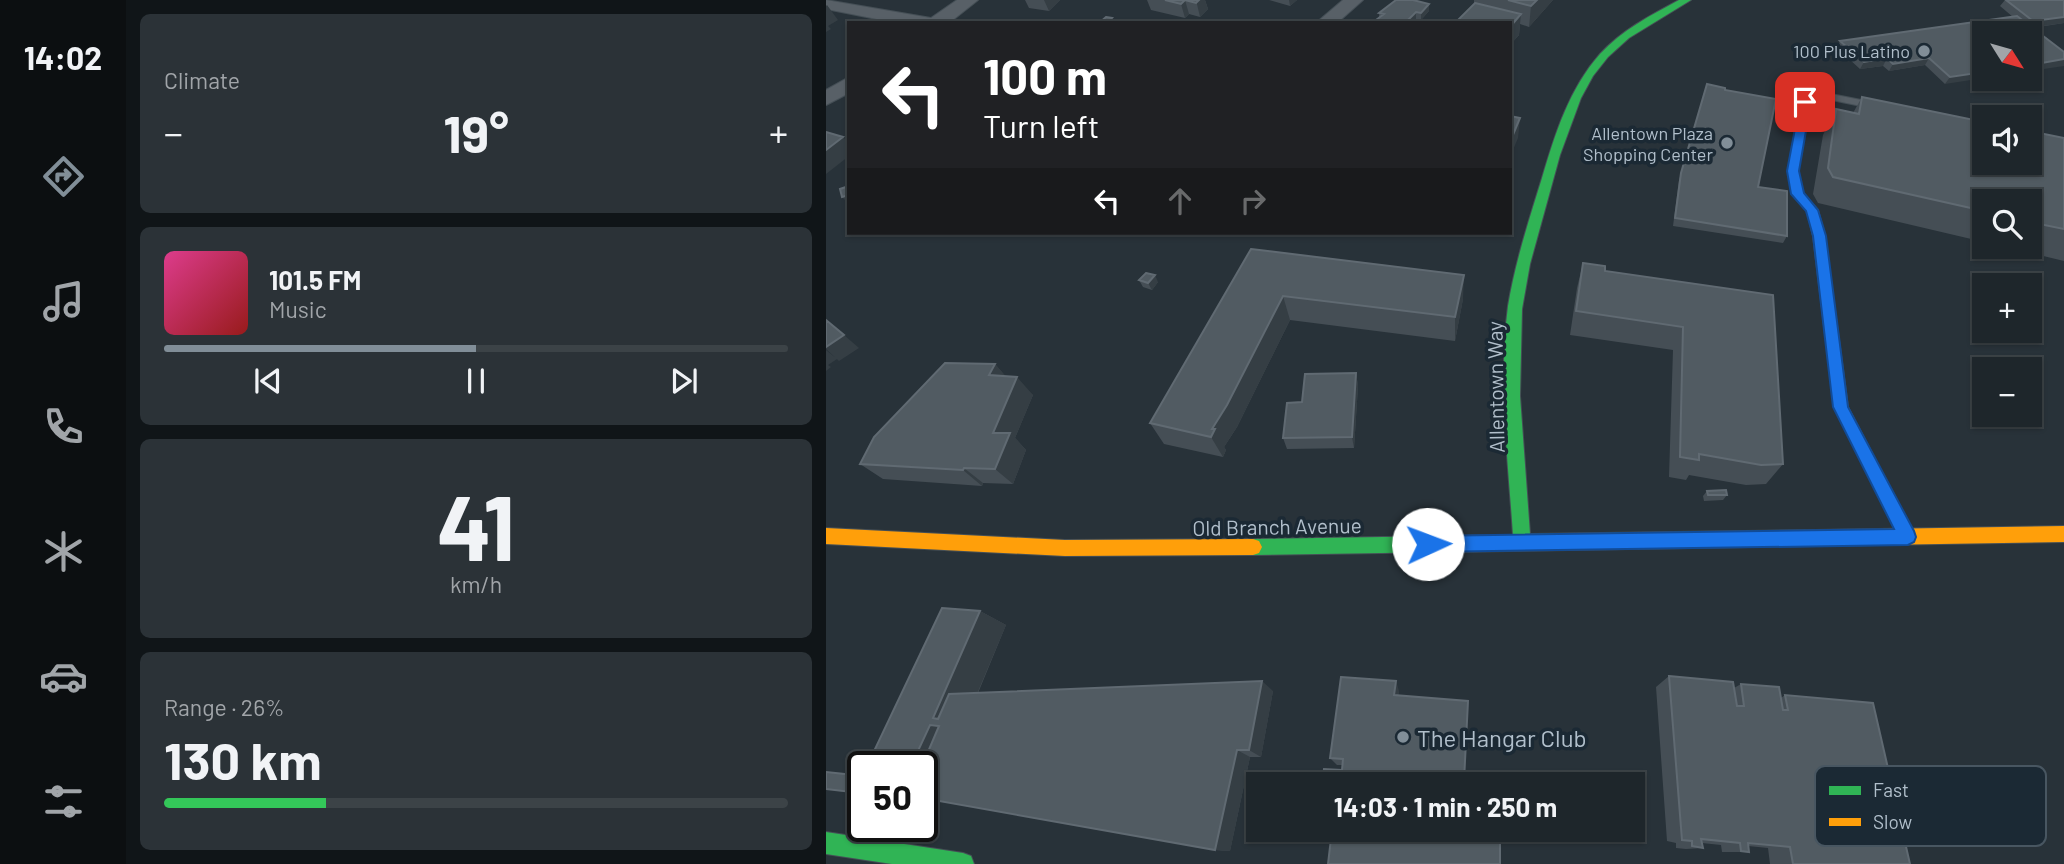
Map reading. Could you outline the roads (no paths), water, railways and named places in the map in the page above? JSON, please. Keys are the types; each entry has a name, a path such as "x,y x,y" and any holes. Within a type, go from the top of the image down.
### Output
{"main road":[{"name":"Allentown Way","path":"1522,542 1513,370 1515,309 1521,275 1566,117 1576,91 1592,68 1611,49 1651,18 1686,0"},
{"name":"Old Branch Avenue","path":"826,536 1065,548 1338,547 2064,534"},
{"path":"826,843 962,864"}],"street":[{"path":"939,21 969,0"},
{"path":"1328,21 1354,0"},
{"path":"826,4 917,21"},
{"path":"826,99 847,84"}],"lane":[{"path":"1886,108 1821,95 1805,102 1793,171 1798,194 1812,210 1819,236 1841,407 1908,537"}],"place":[{"name":"100 Plus Latino","path":"1924,51"},
{"name":"Allentown Plaza Shopping Center","path":"1727,143"},
{"name":"The Hangar Club","path":"1403,737"}]}
